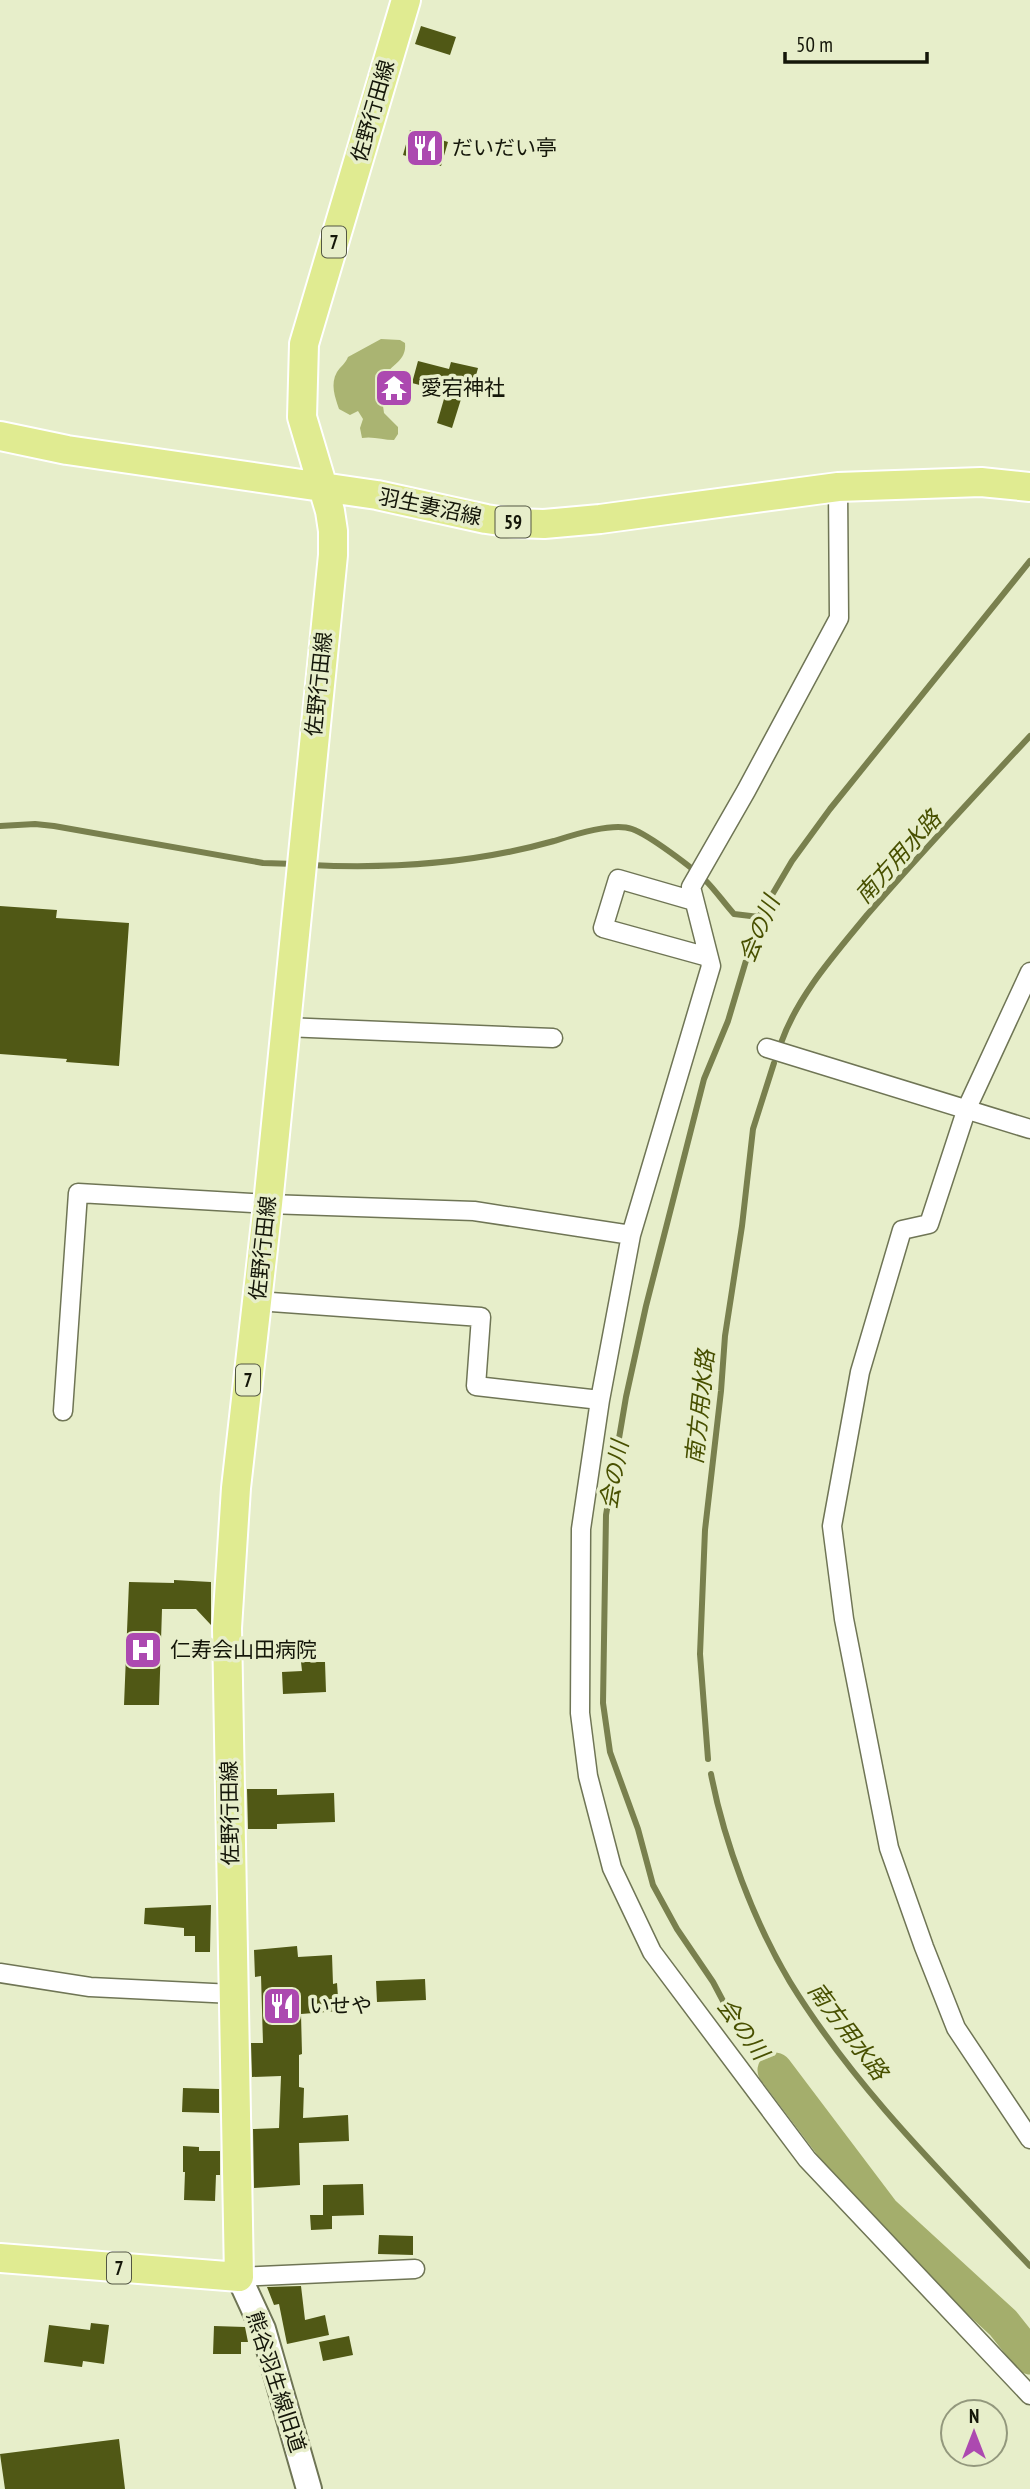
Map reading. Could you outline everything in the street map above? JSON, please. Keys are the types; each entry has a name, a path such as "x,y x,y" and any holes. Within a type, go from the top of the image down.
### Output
{"main road":[{"name":"佐野行田線","path":"239,2277 227,1628 236,1488 268,1204 333,555 333,531 302,417 304,344 406,0"},
{"name":"羽生妻沼線","path":"0,436 67,450 377,495 486,519 544,523 600,519 838,486 981,482 1030,487"},
{"name":"7","path":"0,2258 239,2277"}],"street":[{"path":"838,486 839,618 691,887 711,966 631,1235 600,1400 581,1529 580,1713 588,1776 612,1868 652,1952 807,2159 1030,2395"},
{"path":"694,901 618,879 603,928 708,957"},
{"path":"1030,972 967,1108 929,1224 902,1230 860,1372 832,1526 844,1619 889,1848 956,2028 1030,2139"},
{"path":"285,1027 553,1038"},
{"path":"767,1048 1030,1129"},
{"path":"63,1412 78,1193 268,1204 474,1211 631,1235"},
{"path":"257,1301 481,1317 475,1386 600,1400"},
{"path":"0,1973 90,1987 233,1994"},
{"path":"239,2277 415,2269"},
{"name":"熊谷羽生線旧道","path":"239,2277 263,2329 309,2489"}],"green space":[{"path":"381,339 400,340 405,343 401,359 386,374 381,387 384,413 398,427 394,440 362,438 360,428 363,419 358,411 350,415 339,409 334,390 337,372 348,357"}],"building":[{"path":"421,26 456,37 450,55 415,44"},
{"name":"だいだい亭","path":"410,130 448,142 441,166 403,155"},
{"path":"418,361 449,369 451,362 478,368 470,398 462,396 452,428 437,423 446,392 412,383"},
{"path":"0,906 57,910 56,918 129,923 119,1066 0,1054"},
{"path":"174,1580 211,1582 211,1625 196,1609 162,1609 159,1705 124,1705 129,1582 174,1583"},
{"path":"301,1662 325,1662 326,1692 283,1694 282,1672 302,1671"},
{"path":"247,1789 277,1789 277,1795 334,1793 335,1822 277,1824 277,1829 248,1829"},
{"path":"211,1905 210,1952 195,1952 195,1936 184,1936 184,1928 144,1924 145,1908"},
{"path":"297,1946 298,1957 332,1955 333,1984 337,1983 339,2011 301,2014 299,2087 304,2088 303,2118 348,2115 349,2141 299,2143 300,2185 254,2188 253,2129 279,2128 281,2076 252,2077 251,2043 263,2043 261,1976 255,1977 254,1950"},
{"path":"425,1979 426,2000 377,2002 376,1981"},
{"path":"183,2088 219,2089 219,2113 182,2112"},
{"path":"183,2146 199,2147 199,2151 220,2151 220,2175 216,2175 215,2201 184,2200"},
{"path":"363,2184 364,2215 332,2216 332,2229 311,2230 310,2215 323,2215 323,2185"},
{"path":"379,2235 413,2236 413,2255 378,2254"},
{"path":"301,2286 305,2320 325,2315 329,2335 287,2344 279,2304 274,2305 267,2287"},
{"path":"91,2323 109,2325 104,2364 83,2361 82,2367 44,2362 49,2325 90,2330"},
{"path":"214,2326 245,2327 248,2342 241,2342 241,2354 213,2354"},
{"path":"349,2336 353,2355 323,2361 319,2342"},
{"path":"119,2439 125,2489 5,2489 0,2454"}],"waterway":[{"name":"会の川","path":"775,2070 731,2016 653,1885 638,1829 610,1752 603,1703 606,1515 626,1397 646,1306 704,1079 728,1021 759,917 792,861 830,809 1030,561"},
{"name":"南方用水路","path":"781,1043 797,1008 842,945 1030,736"},
{"path":"0,826 54,826 263,863 296,864"},
{"path":"310,865 433,863 494,855 593,830 624,827 649,838 691,868 710,885 734,914 759,917"},
{"name":"南方用水路","path":"708,1759 700,1654 705,1530 725,1336 742,1226 753,1129 774,1063"},
{"name":"南方用水路","path":"711,1774 732,1854 753,1908 777,1959 815,2021 872,2095 1030,2266"},
{"name":"会の川","path":"775,2070 883,2213 1003,2323 1030,2357"}],"place":[{"name":"だいだい亭","path":"425,148"},
{"name":"愛宕神社","path":"394,388"},
{"name":"仁寿会山田病院","path":"143,1650"},
{"name":"いせや","path":"282,2006"}]}
